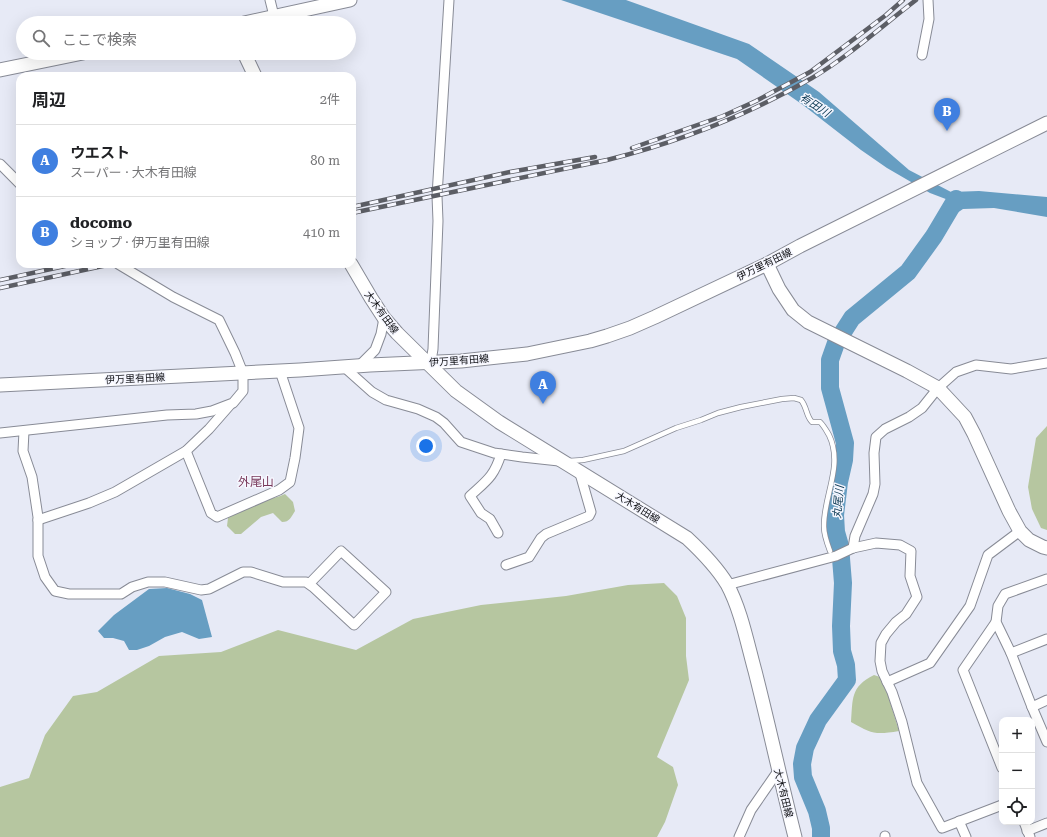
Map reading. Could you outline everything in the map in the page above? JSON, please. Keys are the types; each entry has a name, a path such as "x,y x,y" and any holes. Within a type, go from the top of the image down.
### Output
{"main road":[{"path":"274,16 350,0"},
{"path":"0,70 49,60"},
{"path":"247,60 253,72"},
{"name":"伊万里有田線","path":"0,385 461,361 527,354 562,348 607,336 655,317 767,264 1047,123"},
{"path":"767,264 779,289 793,310 808,322 938,388 965,417 1009,511 1020,531 1029,540 1047,548"},
{"name":"大木有田線","path":"353,268 384,318 404,340 456,391 499,422 687,538 716,568 727,585 742,623 795,837"}],"street":[{"path":"270,0 274,16"},
{"path":"428,362 434,349 438,221 437,196 449,0"},
{"path":"922,55 929,19 928,0"},
{"path":"0,164 16,180"},
{"path":"38,520 89,503 115,492 186,451 209,430 243,391 243,373 219,320 173,297 125,268"},
{"path":"359,366 375,350 381,334 384,318"},
{"path":"853,548 855,536 873,494 875,484 874,453 876,437 885,429 909,417 922,408 938,388 956,372 976,365 1011,370 1047,363"},
{"path":"344,367 372,392 386,400 418,408 436,417 444,423 461,442 501,454 564,461"},
{"path":"186,451 211,513 217,517 279,490 290,482 299,428 280,371"},
{"path":"0,433 167,415 196,414 212,411 233,403"},
{"path":"24,431 23,452 32,477 38,520 38,556 45,577 55,590 68,594 121,594 132,587 148,582 165,582 201,590 209,589 243,572 251,572 284,582 306,582 308,584 313,587 354,625 386,592 341,551 308,584"},
{"path":"498,533 490,519 481,513 470,496 492,475 498,465 501,454"},
{"path":"506,565 529,557 541,538 546,534 589,516 591,512 579,470"},
{"path":"887,682 930,663 970,606 988,554 1020,531"},
{"path":"727,585 836,556 853,548 876,543 900,545 911,551 910,576 917,597 906,614 896,622 886,634 881,643 880,661 882,671 902,722 917,783 942,828 999,806"},
{"path":"999,760 963,670 996,622 998,606 1005,594 1047,579"},
{"path":"996,622 1011,653 1047,742"},
{"path":"1011,653 1047,639"},
{"path":"1032,707 1047,700"},
{"path":"739,837 751,810 778,771"},
{"path":"959,822 966,837"},
{"path":"1029,834 1047,823"}],"lane":[{"path":"564,461 583,460 624,451 676,428 702,420 718,413 741,407 782,399 794,398 801,400 810,420 812,422 820,422 824,425 832,443 834,459 833,473 824,526 830,551"}],"green space":[{"path":"1047,426 1047,530 1041,528 1032,509 1028,487 1036,438"},
{"path":"285,494 293,502 295,511 287,521 282,522 273,513 261,517 241,534 235,534 227,526 228,518 241,510 256,503"},
{"path":"664,583 677,596 686,618 686,656 689,680 657,757 673,767 678,785 665,822 657,837 0,837 0,787 29,778 45,735 73,696 97,692 159,656 221,652 278,630 356,650 413,619 481,605 566,596 628,585"},
{"path":"874,675 880,677 886,689 899,731 879,733 869,731 851,722 854,694 861,684"}],"water":[{"name":"有田川","path":"561,0 626,0 749,44 819,92 909,170 951,192 979,191 1047,197 1047,217 994,208 963,209 954,215 950,206 951,201 930,193 887,168 803,105 737,59"},
{"path":"167,588 190,594 202,600 212,637 199,639 182,632 165,637 149,646 137,650 129,650 124,641 113,638 104,638 98,631 114,615 149,589"}],"waterway":[{"name":"丸尾川","path":"821,837 821,828 817,811 803,777 802,764 805,748 818,720 847,680 846,665 842,651 841,626 843,583 840,546 836,532 835,515 839,482 844,460 845,443 830,388 830,360 836,343 852,318 908,272 934,236 956,199"}],"railway":[{"path":"632,148 723,116 756,101 810,72 886,15 903,0"},
{"path":"356,212 607,160 687,136 763,104 812,78 852,51 916,0"},
{"path":"356,206 510,172 595,157"},
{"path":"0,280 56,268"},
{"path":"0,288 93,268"}],"place":[{"name":"docomo","path":"947,131"},
{"name":"ウエスト","path":"543,404"}],"district":[{"name":"外尾山","path":"256,482"}]}
